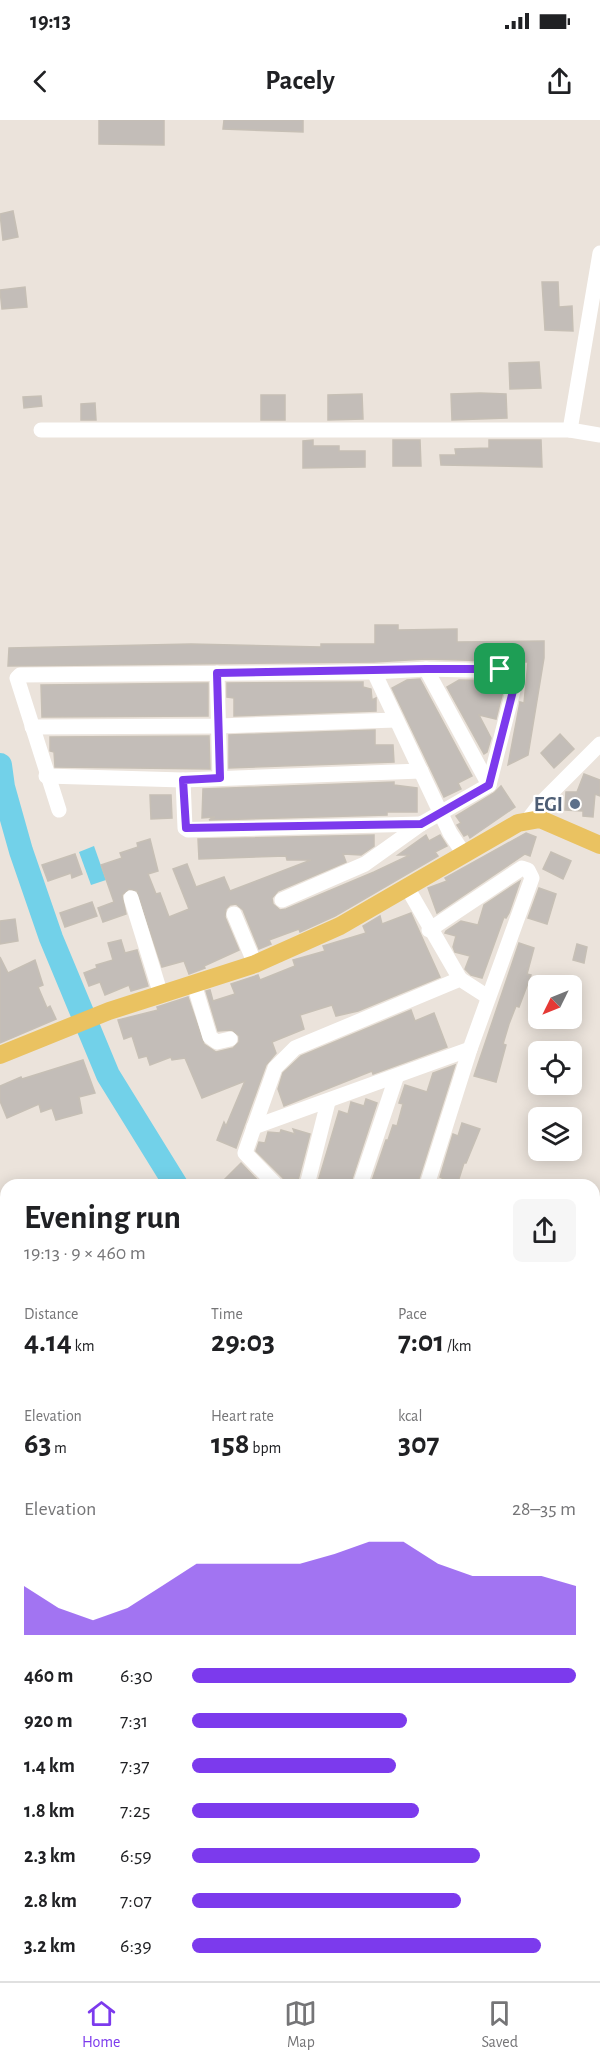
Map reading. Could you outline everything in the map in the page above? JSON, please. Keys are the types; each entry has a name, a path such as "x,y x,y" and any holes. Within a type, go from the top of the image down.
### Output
{"main road":[{"path":"0,1055 109,1011 255,964 340,927 464,854 527,821 540,819 600,845"}],"street":[{"path":"570,430 600,253"},
{"path":"41,430 570,430 600,435"},
{"path":"426,669 489,785"},
{"path":"59,810 46,776 17,678 20,675 506,669 514,676 515,683 489,785 421,824 365,864 282,900"},
{"path":"374,672 441,813 464,854"},
{"path":"217,673 220,778"},
{"path":"32,727 218,726 396,720"},
{"path":"527,821 540,804 600,744"},
{"path":"46,776 183,780 421,771"},
{"path":"183,780 188,830 421,824"},
{"path":"429,930 522,868 528,870 532,878 470,1049 429,1179"},
{"path":"408,889 429,930 460,979 488,997"},
{"path":"131,898 161,995"},
{"path":"234,914 255,964"},
{"path":"270,1179 245,1153 275,1068 295,1048 460,979"},
{"path":"194,984 210,1037 217,1042 230,1039"},
{"path":"254,1128 396,1078 470,1049"},
{"path":"362,1179 396,1078"},
{"path":"309,1179 328,1102"}],"water":[{"path":"94,846 106,880 91,885 79,852"}],"building":[{"path":"99,120 164,120 164,145 99,144"},
{"path":"224,120 303,120 303,132 223,129"},
{"path":"13,211 18,237 3,240 0,214"},
{"path":"542,282 558,282 559,307 572,306 573,331 545,330"},
{"path":"25,287 27,307 2,309 0,290"},
{"path":"539,362 541,388 510,389 509,363"},
{"path":"362,394 363,419 328,420 328,395"},
{"path":"451,394 506,394 507,418 452,420"},
{"path":"261,395 285,395 285,420 261,420"},
{"path":"41,396 42,406 24,408 23,397"},
{"path":"95,403 96,420 81,420 81,404"},
{"path":"313,440 313,446 339,446 339,451 365,451 365,467 303,468 303,441"},
{"path":"393,440 420,440 421,466 393,466"},
{"path":"489,440 541,440 542,467 441,465 440,455 456,455 455,449 489,448"},
{"path":"375,625 398,625 398,630 457,629 457,642 544,641 544,658 528,755 508,765 520,702 524,703 528,662 426,659 374,662 8,666 9,648 191,644 321,647 321,644 375,644"},
{"path":"420,679 472,776 458,783 461,789 444,797 392,688 407,680"},
{"path":"459,680 504,681 505,683 496,719 479,715 491,738 487,752 484,754 447,687"},
{"path":"363,682 363,687 371,689 372,700 376,698 376,711 234,716 234,698 227,697 227,683"},
{"path":"208,683 208,716 42,717 41,685"},
{"path":"375,730 375,745 393,745 394,762 229,768 229,735"},
{"path":"560,734 574,749 554,768 541,753"},
{"path":"209,736 210,769 55,767 54,752 50,751 50,737"},
{"path":"584,774 600,780 600,796 595,794 593,817 583,816 583,811 565,810 566,792 577,792"},
{"path":"394,782 394,785 417,788 417,812 387,812 387,815 209,820 215,817 202,818 203,789"},
{"path":"501,786 515,807 470,838 468,834 464,836 457,825 461,823 456,816 494,793"},
{"path":"150,795 171,795 172,818 151,819"},
{"path":"526,833 536,837 530,856 525,854 437,913 428,888 447,881 445,878"},
{"path":"374,835 374,846 361,855 343,854 346,862 278,891 272,898 273,904 280,910 286,909 374,872 410,855 398,855 426,835 429,841 440,835 447,846 435,852 438,856 335,916 300,932 299,929 269,940 271,944 259,949 243,910 236,904 230,905 226,909 225,917 239,950 189,974 184,961 162,967 137,891 129,889 122,895 126,914 103,922 98,908 114,902 101,865 122,858 120,853 138,847 137,843 150,839 158,871 148,874 156,894 160,893 169,917 189,909 173,869 187,864 196,887 224,877 230,891 311,860 287,860 286,856 199,859 198,839"},
{"path":"551,852 571,861 563,879 543,869"},
{"path":"75,854 82,874 72,878 71,873 48,881 42,865"},
{"path":"520,881 482,978 471,975 465,969 470,956 455,952 453,947 456,936 445,933 446,931 461,921 478,925 484,905"},
{"path":"539,888 556,894 547,924 528,918"},
{"path":"92,902 97,916 65,927 60,913"},
{"path":"411,913 440,977 358,1011 336,1016 332,1005 300,1015 304,1029 272,1042 276,1053 266,1065 236,1148 217,1140 224,1122 226,1126 245,1081 202,1098 185,1058 172,1060 171,1057 150,1065 147,1056 139,1058 132,1036 124,1039 118,1020 158,1010 157,1007 188,997 204,1044 216,1052 233,1048 239,1042 239,1036 232,1030 218,1031 206,991 210,990 213,1001 235,994 231,984 258,975 260,980 295,966 293,960 325,951 323,946 366,933 363,926 380,916 382,924"},
{"path":"15,919 18,941 0,944 0,921"},
{"path":"121,940 125,953 137,950 148,986 131,991 129,985 105,995 100,982 89,986 84,973 97,968 96,965 113,960 108,943"},
{"path":"519,943 534,948 527,974 531,975 528,975 528,983 519,1007 516,1006 509,1024 496,1082 474,1076"},
{"path":"577,944 587,947 584,963 573,960"},
{"path":"0,957 8,973 35,960 43,985 38,987 47,1008 50,1006 56,1019 0,1043"},
{"path":"411,1010 415,1021 434,1013 447,1047 373,1074 372,1071 284,1106 278,1089 283,1073 301,1056"},
{"path":"83,1060 95,1093 79,1097 82,1113 56,1120 52,1108 41,1112 39,1104 7,1118 0,1101 0,1086 21,1077 22,1079"},
{"path":"455,1065 419,1179 373,1179 386,1140 388,1140 393,1125 397,1126 403,1104 399,1103 405,1085 427,1092 433,1073"},
{"path":"366,1099 377,1103 352,1179 319,1179 339,1111 348,1114 351,1102 364,1106"},
{"path":"462,1123 480,1129 459,1179 444,1179 440,1177 453,1134 458,1136"},
{"path":"293,1129 310,1134 298,1179 283,1179 256,1151 259,1142 265,1143 268,1132 280,1133 281,1130 295,1134"},
{"path":"241,1163 256,1179 225,1179"}],"waterway":[{"path":"0,765 3,787 21,851 51,938 108,1075 172,1179"}],"place":[{"name":"EGI","path":"575,804"}],"route":[{"path":"500,669 511,671 515,683 489,785 421,824 188,830 186,828 183,780 220,778 217,673 500,669"}]}
